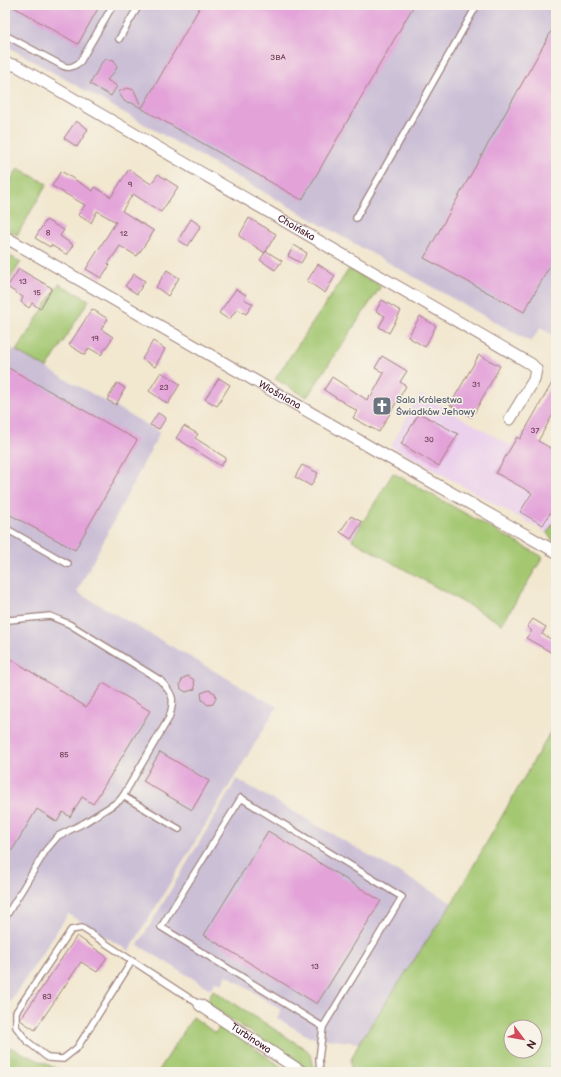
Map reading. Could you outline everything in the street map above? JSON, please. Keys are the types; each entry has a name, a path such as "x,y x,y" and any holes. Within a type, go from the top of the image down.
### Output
{"street":[{"name":"Choińska","path":"5,63 17,66 531,364 536,369 534,380 510,419"},
{"name":"Wiośniana","path":"5,237 556,552"},
{"name":"Turbinowa","path":"200,1005 302,1072"}],"lane":[{"path":"5,34 66,68 72,67 80,62 113,5"},
{"path":"119,40 139,5"},
{"path":"356,218 477,5"},
{"path":"5,528 68,564"},
{"path":"5,617 9,620 50,616 63,621 160,680 170,691 173,705 169,718 123,796 119,801 84,823 58,836 46,850 5,918"},
{"path":"123,796 179,829"},
{"path":"320,1072 319,1059 323,1027 402,898 241,798 161,927 323,1027"},
{"path":"132,961 77,1048 64,1060 48,1058 27,1041 16,1027 16,1012 71,930 82,928 200,1005"}],"shaded area":[{"path":"5,5 556,5 556,338 541,327 531,342 362,248 5,45"},
{"path":"5,345 160,432 77,592 277,707 129,951 68,914 5,1010"},
{"path":"420,394 556,471 556,519 547,533 391,446"},
{"path":"237,779 452,903 359,1043 309,1037 277,1018 281,1010 227,975 222,984 216,981 210,989 138,945"}],"green space":[{"path":"18,168 47,184 17,235 5,228 5,191"},
{"path":"5,254 21,262 5,287"},
{"path":"349,269 381,286 307,397 275,379"},
{"path":"59,284 89,300 47,368 16,351"},
{"path":"393,473 543,557 502,624 352,540"},
{"path":"556,519 556,545 547,533"},
{"path":"556,722 556,1072 351,1072 351,1060 359,1043 452,903"},
{"path":"213,990 307,1050 313,1064 311,1069 307,1069 206,1003"},
{"path":"193,1017 215,1033 221,1025 289,1072 158,1072"},
{"path":"5,1045 64,1072 5,1072"}],"building":[{"path":"10,5 100,5 78,44"},
{"path":"201,5 414,5 302,200 132,103 125,102 118,92 127,88 134,90 142,108"},
{"path":"556,23 556,255 524,312 424,258"},
{"path":"106,59 114,60 117,67 107,80 117,86 111,96 90,84 102,62"},
{"path":"76,121 88,129 77,147 64,138"},
{"path":"129,169 151,184 158,174 178,187 161,212 133,194 122,211 154,231 137,256 120,246 101,278 86,269 116,222 97,211 91,223 78,215 85,205 52,186 61,171 93,191 95,187 111,197"},
{"path":"249,218 276,234 265,253 239,236"},
{"path":"191,219 201,226 188,246 178,240"},
{"path":"46,220 64,230 60,236 73,245 67,255 51,245 50,247 35,238"},
{"path":"294,245 307,253 301,263 288,256"},
{"path":"266,251 282,261 275,270 260,260"},
{"path":"318,264 335,276 325,293 307,281"},
{"path":"19,269 52,288 40,309 32,303 29,308 21,302 23,297 7,287"},
{"path":"167,270 179,278 168,296 156,287"},
{"path":"134,274 145,281 137,294 125,286"},
{"path":"236,289 246,295 244,299 253,304 246,314 237,309 229,320 219,313"},
{"path":"382,300 401,311 389,333 379,327 385,316 376,311"},
{"path":"92,309 108,319 101,329 113,337 101,355 89,348 85,355 69,345"},
{"path":"420,316 436,326 425,347 408,337"},
{"path":"153,341 165,349 155,367 142,359"},
{"path":"479,355 500,366 472,417 450,405"},
{"path":"382,356 407,371 400,382 406,386 379,432 353,418 357,411 324,390 332,377 367,400 369,395 371,397 384,373 375,368"},
{"path":"5,366 137,440 75,550 5,512"},
{"path":"161,372 180,384 168,404 149,391"},
{"path":"556,376 556,409 538,441 556,451 556,517 550,513 543,525 520,512 532,493 496,473 517,437 520,439"},
{"path":"219,378 230,385 217,406 205,399"},
{"path":"117,383 125,388 116,405 107,400"},
{"path":"158,413 166,418 159,429 150,425"},
{"path":"419,413 458,434 439,466 401,444"},
{"path":"184,426 198,434 195,438 226,458 221,466 176,438"},
{"path":"302,465 318,473 311,486 295,477"},
{"path":"351,516 362,522 351,539 340,532"},
{"path":"533,619 546,627 542,634 556,642 556,655 526,638 532,631 527,627"},
{"path":"5,655 86,707 103,683 150,711 93,804 82,797 70,817 63,812 57,822 37,809 5,862"},
{"path":"188,676 194,680 195,689 186,692 181,689 180,684 183,678"},
{"path":"209,690 215,693 216,698 213,704 208,705 202,700 201,693"},
{"path":"160,752 209,781 192,810 143,781"},
{"path":"268,831 381,901 317,1004 204,935"},
{"path":"77,936 107,957 97,972 81,962 35,1030 20,1020"}],"place":[{"name":"Sala Królestwa Świadków Jehowy","path":"382,406"}]}
